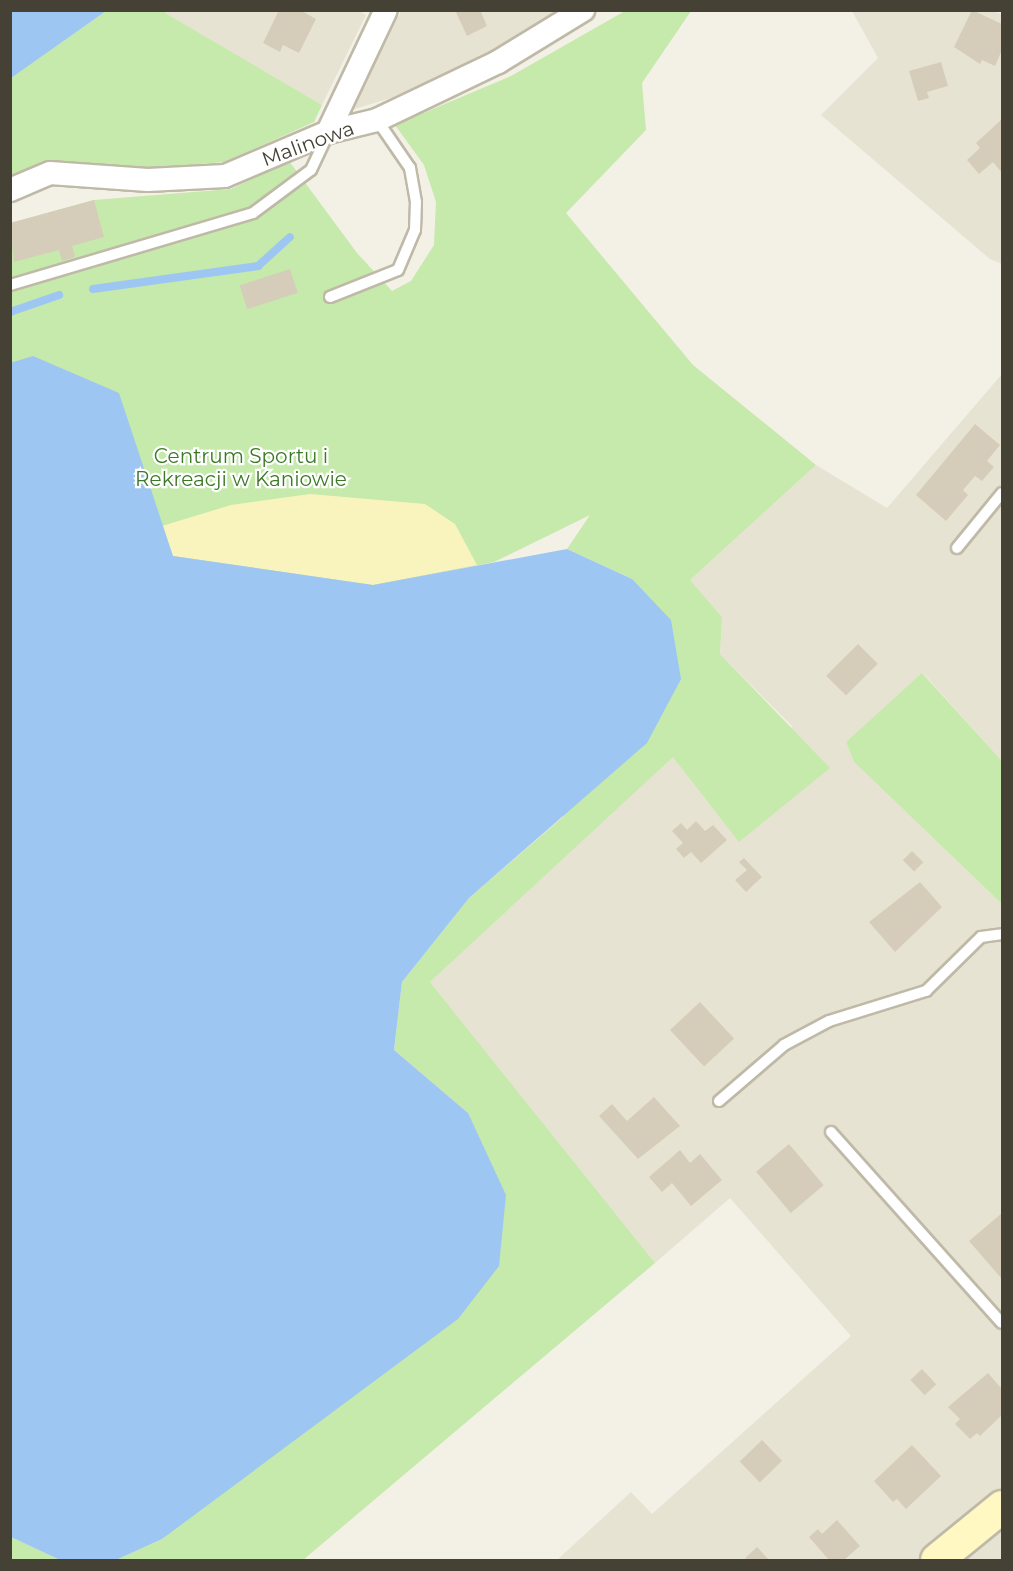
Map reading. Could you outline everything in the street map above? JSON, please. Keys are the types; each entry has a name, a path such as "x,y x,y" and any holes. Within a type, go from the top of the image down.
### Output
{"street":[{"path":"328,132 386,10"},
{"name":"Malinowa","path":"10,190 50,173 148,180 225,176 328,132 377,120 498,62 583,10"},
{"path":"938,1560 1002,1507"}],"lane":[{"path":"330,297 398,270 415,230 416,202 410,168 377,120"},
{"path":"10,285 253,213 311,170 328,132"},
{"path":"957,548 1002,493"},
{"path":"719,1101 784,1045 828,1021 926,991 981,937 1002,934"},
{"path":"831,1132 1002,1323"}],"shaded area":[{"path":"167,10 358,10 366,15 322,105 164,13"},
{"path":"988,10 1002,14 1002,264 990,259 821,115 878,58 852,11"},
{"path":"401,11 558,11 498,48 391,98 351,110"},
{"path":"1002,374 1002,761 923,673 846,742 854,762 1002,904 1002,1489 918,1560 557,1560 631,1492 652,1514 851,1336 730,1198 655,1263 430,982 673,756 793,727 720,654 722,617 690,580 816,465 887,508"},
{"path":"1002,1525 1002,1560 961,1560"}],"green space":[{"path":"106,11 167,11 165,13 322,105 314,122 225,162 150,168 47,161 11,177 10,78"},
{"name":"Centrum Sportu i Rekreacji w Kaniowie","path":"625,11 691,11 642,83 646,130 566,213 693,365 816,465 690,580 722,617 720,654 830,768 739,842 673,757 430,982 655,1263 303,1560 116,1560 162,1539 468,1113 394,1050 402,982 469,898 563,817 632,579 567,549 590,515 494,562 11,658 11,223 94,200 231,189 289,161 357,253 392,291 411,281 434,245 436,202 424,165 395,125 511,76"},
{"path":"922,673 1002,761 1002,904 854,762 846,742"},
{"path":"11,1537 60,1560 11,1560"}],"sand":[{"path":"310,494 425,504 455,524 477,565 373,585 173,556 162,526 231,505"}],"water":[{"path":"11,10 106,10 106,11 11,78"},
{"path":"33,356 119,393 173,556 373,585 567,549 632,579 671,620 681,679 647,743 469,898 402,982 394,1050 468,1113 506,1195 499,1266 458,1319 162,1539 116,1560 60,1560 11,1537 10,363"}],"building":[{"path":"279,10 300,10 316,19 299,53 283,45 280,52 263,43"},
{"path":"455,10 480,10 487,26 467,36"},
{"path":"972,10 1002,24 1002,50 995,66 982,60 980,64 954,47"},
{"path":"941,62 948,86 927,92 929,98 918,101 909,71"},
{"path":"1002,119 1002,173 993,162 979,174 967,160 980,148 976,143"},
{"path":"94,200 104,237 72,246 75,257 62,261 59,250 14,262 10,223"},
{"path":"290,269 298,293 247,309 240,285"},
{"path":"975,424 1000,445 987,461 994,467 982,481 975,476 963,490 968,495 946,521 916,495"},
{"path":"858,644 878,664 846,696 826,676"},
{"path":"696,821 705,831 713,825 727,840 701,863 691,852 684,858 676,849 683,843 672,831 681,823 687,830"},
{"path":"912,851 923,862 914,872 903,860"},
{"path":"744,858 762,877 746,892 735,880 747,870 739,862"},
{"path":"920,882 942,907 895,952 869,922"},
{"path":"700,1002 734,1039 704,1067 670,1030"},
{"path":"654,1097 680,1126 638,1159 599,1116 612,1104 627,1121"},
{"path":"789,1144 824,1185 791,1213 756,1172"},
{"path":"680,1150 690,1163 700,1154 722,1180 691,1206 672,1183 662,1192 649,1177"},
{"path":"1002,1213 1002,1277 1001,1278 969,1241"},
{"path":"922,1369 936,1384 925,1395 910,1380"},
{"path":"988,1373 1002,1389 1002,1415 980,1436 977,1433 970,1439 955,1424 960,1419 948,1407"},
{"path":"762,1440 782,1461 760,1482 740,1462"},
{"path":"912,1445 941,1476 906,1509 897,1499 893,1502 874,1481"},
{"path":"837,1520 860,1546 844,1560 829,1560 809,1537 818,1529 822,1534"},
{"path":"757,1547 769,1560 747,1560 745,1558"}],"waterway":[{"path":"93,289 258,266 290,237"},
{"path":"10,312 59,295"}]}
